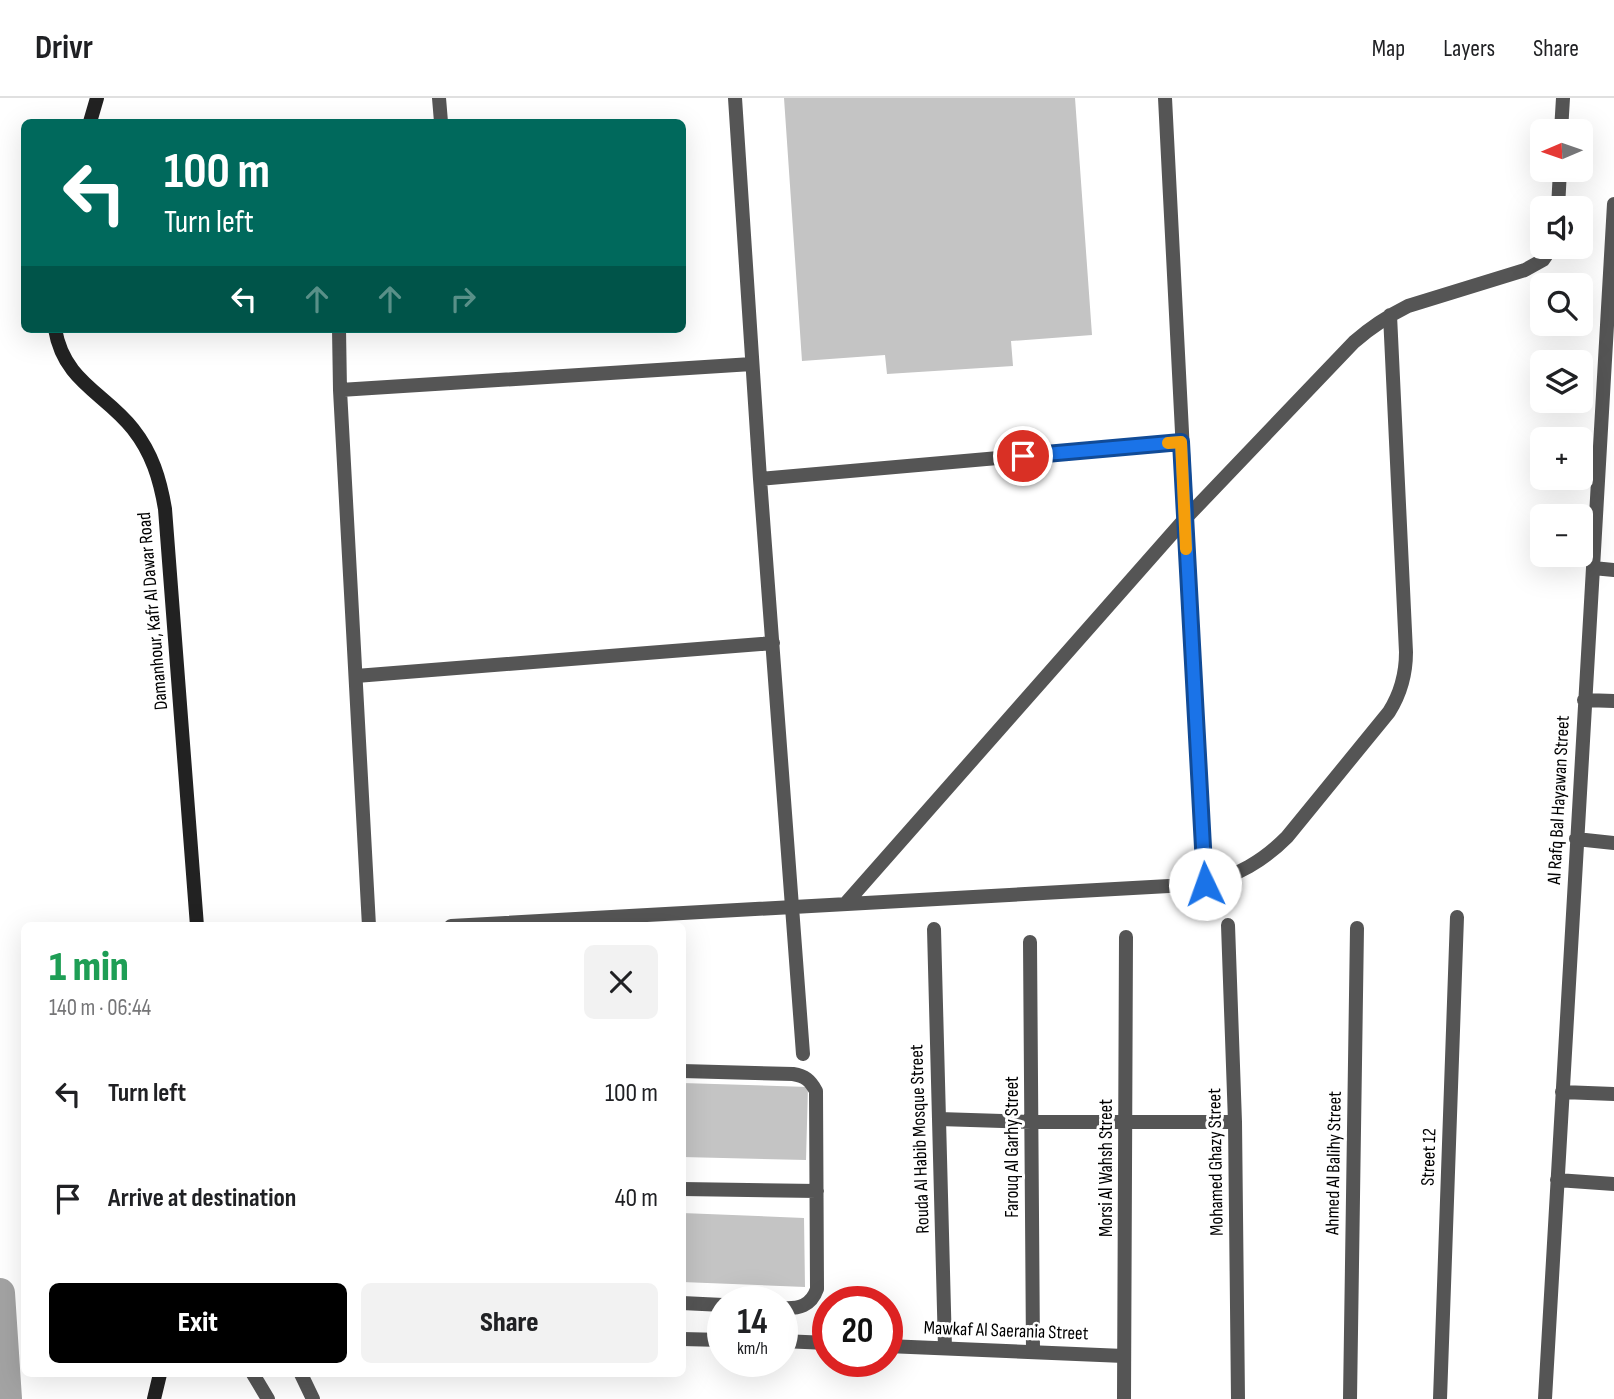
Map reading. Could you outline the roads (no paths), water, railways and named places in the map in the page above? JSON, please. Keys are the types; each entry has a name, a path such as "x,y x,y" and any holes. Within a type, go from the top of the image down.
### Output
{"main road":[{"path":"91,119 97,98"},
{"name":"Damanhour, Kafr Al Dawar Road","path":"56,333 67,362 85,387 132,428 149,453 160,480 165,509 197,922"},
{"path":"154,1399 159,1377"}],"street":[{"path":"439,98 441,119"},
{"path":"735,98 803,1054"},
{"path":"1164,98 1205,884"},
{"path":"1562,119 1563,98"},
{"name":"Al Rafq Bal Hayawan Street","path":"1545,1399 1592,568 1607,463 1614,204"},
{"path":"847,902 1184,520 1354,342 1390,315 1408,306 1525,270 1544,259"},
{"path":"516,922 1205,884 1250,868 1270,854 1287,837 1389,712 1402,683 1406,652 1390,315"},
{"path":"339,333 369,922"},
{"path":"340,390 752,363"},
{"path":"760,479 1181,442"},
{"path":"1592,568 1614,570"},
{"path":"356,676 773,643"},
{"path":"1584,700 1614,701"},
{"path":"1576,839 1614,842"},
{"name":"Street 12","path":"1440,1399 1457,917"},
{"name":"Mohamed Ghazy Street","path":"1228,925 1235,1122 1238,1399"},
{"name":"Ahmed Al Balihy Street","path":"1350,1399 1357,928"},
{"name":"Rouda Al Habib Mosque Street","path":"934,929 945,1348"},
{"name":"Morsi Al Wahsh Street","path":"1124,1399 1126,937"},
{"name":"Farouq Al Garhy Street","path":"1030,942 1033,1352"},
{"path":"686,1071 793,1074 803,1076 811,1082 816,1091 817,1289 814,1298 798,1308"},
{"path":"1562,1092 1614,1094"},
{"path":"939,1119 1235,1122"},
{"path":"1557,1180 1614,1184"},
{"path":"686,1189 817,1191"},
{"path":"686,1304 707,1305"},
{"path":"686,1339 707,1340"},
{"name":"Mawkaf Al Saerania Street","path":"903,1347 1124,1356"},
{"path":"255,1377 268,1399"},
{"path":"302,1377 313,1399"}],"waterway":[{"path":"0,1293 7,1399"}]}
